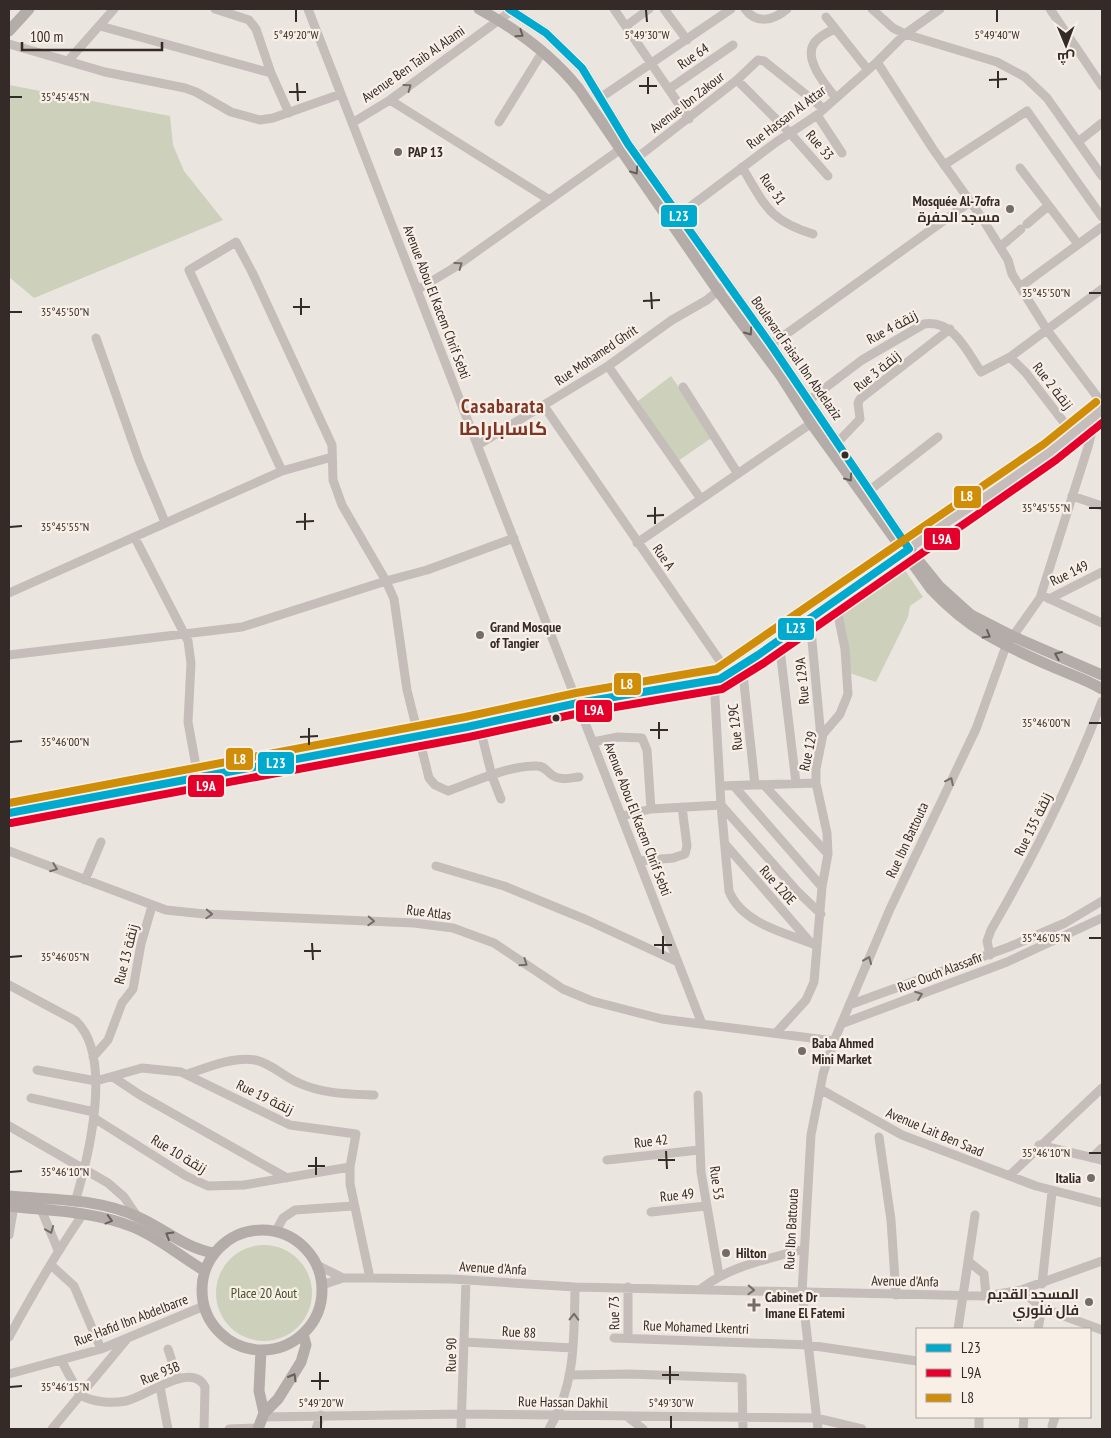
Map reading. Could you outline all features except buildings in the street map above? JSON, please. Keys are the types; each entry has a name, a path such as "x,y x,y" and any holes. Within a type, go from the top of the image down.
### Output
{"main road":[{"path":"9,21 20,9"},
{"path":"9,31 29,9"},
{"name":"Boulevard Faisal Ibn Abdelaziz","path":"478,9 543,50 579,89 624,146 781,376 815,420 906,551 938,586 960,608 1009,641 1101,688"},
{"name":"Boulevard Faisal Ibn Abdelaziz","path":"511,9 546,34 582,68 600,98 624,146 638,157 679,216 722,287 771,345 808,401 815,420 838,442 870,490 906,551"},
{"name":"Boulevard Faisal Ibn Abdelaziz","path":"1009,641 1102,675"},
{"path":"10,1203 90,1203 137,1216 182,1243 199,1250 214,1253"},
{"path":"10,1203 83,1214 133,1227 205,1271"},
{"path":"258,1230 276,1231 292,1238 307,1249 317,1265 322,1285 318,1312 302,1334 290,1343 276,1348 261,1350 246,1348 232,1342 215,1326 204,1306 202,1288 205,1271 214,1253 226,1241 242,1233 258,1230"},
{"path":"261,1422 301,1362 306,1345 302,1334"},
{"path":"261,1350 259,1391 261,1422"}],"street":[{"path":"68,61 114,9"},
{"path":"215,9 249,20 256,29 271,73 288,113"},
{"name":"Avenue Abou El Kacem Chrif Sebti","path":"308,9 702,1024"},
{"name":"Avenue Ben Taib Al Alami","path":"352,123 390,100 511,9"},
{"path":"614,9 689,119"},
{"path":"626,26 649,9"},
{"path":"664,9 687,40"},
{"path":"600,98 653,64 731,9"},
{"path":"745,9 762,20 776,17 786,10"},
{"path":"872,9 893,28 905,34 997,62 1025,77 1047,98 1078,142 1099,166 1102,176"},
{"name":"Rue Hassan Al Attar","path":"679,216 820,112 877,62 905,34 940,9"},
{"path":"1050,9 1102,86"},
{"path":"826,17 868,70"},
{"path":"100,26 271,73"},
{"path":"835,28 815,42 812,48 815,66 836,98"},
{"path":"9,44 68,61 190,90 231,112 260,120 288,113 341,94"},
{"name":"Rue 64","path":"669,89 733,46"},
{"path":"499,122 543,50"},
{"name":"Avenue Ibn Zakour","path":"638,157 689,119 737,80 758,60 764,61 820,112"},
{"path":"877,62 944,165 971,201 1000,247 1020,287 1047,330 1102,403"},
{"name":"Rue 33","path":"737,80 790,133 828,176"},
{"path":"390,100 548,199"},
{"path":"944,165 1027,111 1102,217"},
{"path":"820,112 842,152"},
{"path":"1078,142 1102,123"},
{"path":"417,290 452,269 624,146"},
{"name":"Rue 31","path":"742,168 764,203 777,218 786,225 813,234"},
{"path":"1020,168 1078,244"},
{"path":"771,345 971,201"},
{"path":"1000,247 1048,206"},
{"path":"1020,287 1102,227"},
{"path":"282,471 189,270 236,242 252,272 332,444 333,480 342,505 386,581 394,599 407,690 429,778 435,785 448,791 492,776 536,766 544,767 557,777 579,777"},
{"name":"Rue Mohamed Ghrit","path":"478,445 608,366 641,341 722,287"},
{"path":"950,329 981,372 1010,357 1102,289"},
{"name":"Rue 4 زنقة","path":"808,401 862,360 915,327 934,322 950,329"},
{"name":"Rue 3 زنقة","path":"838,442 860,419 858,403 860,399 950,329"},
{"path":"96,338 139,460 165,522"},
{"name":"Rue 2 زنقة","path":"1010,357 1026,374 1072,434"},
{"path":"608,366 701,499"},
{"path":"683,387 738,474"},
{"name":"Rue A","path":"544,406 729,674"},
{"path":"9,813 417,736 578,703 714,680 729,674 779,641 835,600 1043,457 1099,412"},
{"name":"Rue Ibn Battouta","path":"818,1429 802,1292 811,1135 820,1089 841,1024 890,909 976,729 1009,641 1045,597 1072,496 1099,412"},
{"path":"637,543 815,420"},
{"path":"870,490 938,437"},
{"path":"9,593 282,471 332,457"},
{"path":"1072,496 1102,506"},
{"path":"135,538 184,633 191,663 188,730 198,777"},
{"path":"9,655 242,627 386,581 427,570 514,538"},
{"name":"Rue 149","path":"1045,597 1102,572"},
{"path":"1045,597 1102,623"},
{"name":"Rue 129","path":"776,1033 810,994 814,982 813,944 821,914 822,887 828,854 827,832 816,783 821,741 826,728 844,706 848,694 845,649 835,600"},
{"name":"Rue 129A","path":"810,619 821,741"},
{"path":"779,641 796,783"},
{"name":"Rue 129C","path":"742,665 759,785"},
{"path":"714,680 721,805 729,891 741,910 764,924 813,944"},
{"name":"Rue 135 زنقة","path":"990,955 987,942 991,930 1043,837 1086,743 1102,701"},
{"path":"479,724 492,776 501,799"},
{"path":"593,742 618,737 642,738 647,750 651,810"},
{"path":"720,786 816,783"},
{"path":"759,785 828,854"},
{"path":"734,786 822,887"},
{"path":"622,816 651,810 721,805"},
{"path":"721,805 797,891 821,914"},
{"path":"639,861 673,858 685,854 687,846 682,807"},
{"path":"85,880 101,842"},
{"name":"Rue 120E","path":"724,844 813,944"},
{"name":"Rue Atlas","path":"9,851 152,906 204,914 414,923 453,928 494,943 551,982 576,995 646,1015 834,1041"},
{"path":"436,866 504,886 588,920 678,962"},
{"name":"Rue Ouch Alassafir","path":"849,1006 990,955 1054,929 1102,901"},
{"name":"Rue 13 زنقة","path":"93,1057 108,1040 122,1003 133,989 141,944 152,906"},
{"name":"Rue Ouch Alassafir","path":"841,1024 1015,958 1102,918"},
{"path":"9,985 76,1021 82,1029 93,1057 96,1081 94,1115 85,1168 75,1202"},
{"path":"188,1074 233,1061 256,1060 269,1065 296,1082 318,1091 374,1095"},
{"name":"Rue 19 زنقة","path":"96,1081 145,1068 188,1074 290,1125 305,1129 356,1134 350,1167 353,1206 370,1278"},
{"path":"38,1070 96,1081"},
{"path":"113,1077 140,1095 287,1178"},
{"path":"1009,1176 1102,1088"},
{"name":"Avenue Lait Ben Saad","path":"820,1089 892,1131 1052,1192 1102,1203"},
{"name":"Rue 53","path":"698,1095 698,1150 719,1275"},
{"name":"Rue 10 زنقة","path":"31,1098 94,1115 198,1183 233,1186 350,1167"},
{"path":"9,1126 85,1168 118,1190 137,1216"},
{"path":"879,1136 891,1220 896,1295"},
{"path":"1039,1146 1102,1160"},
{"path":"1092,1158 1102,1148"},
{"name":"Rue 42","path":"607,1160 698,1150"},
{"path":"1042,1284 1052,1192"},
{"path":"9,1235 10,1203"},
{"path":"276,1231 283,1218 295,1210 353,1206"},
{"name":"Rue 49","path":"651,1212 706,1206"},
{"path":"41,1209 58,1250"},
{"path":"9,1336 52,1265 58,1250 83,1214"},
{"path":"958,1328 975,1215"},
{"path":"702,1288 719,1275 803,1250"},
{"path":"968,1261 984,1274 986,1296"},
{"name":"Avenue d'Anfa","path":"322,1285 343,1278 370,1278 466,1280 574,1287 702,1288 896,1295 986,1296 1042,1284 1102,1261"},
{"path":"52,1265 74,1286 101,1349"},
{"name":"Avenue d'Anfa","path":"317,1265 343,1278"},
{"name":"Rue 90","path":"461,1429 466,1280"},
{"path":"549,1429 557,1416 571,1375 574,1287"},
{"name":"Rue 73","path":"628,1287 628,1338"},
{"path":"1021,1290 1042,1308 1072,1325 1090,1328"},
{"name":"Rue Hafid Ibn Abdelbarre","path":"9,1374 101,1349 204,1306"},
{"path":"1038,1328 1042,1308"},
{"name":"Rue Mohamed Lkentri","path":"614,1338 808,1345 916,1361"},
{"path":"52,1429 126,1340"},
{"name":"Rue 88","path":"464,1342 573,1348"},
{"path":"168,1349 178,1379"},
{"path":"61,1360 80,1396"},
{"path":"571,1375 629,1374 742,1378 743,1429"},
{"name":"Rue 93B","path":"80,1396 96,1401 124,1402 189,1376 203,1381 206,1392 204,1429"},
{"path":"160,1387 168,1429"},
{"name":"Rue Hassan Dakhil","path":"229,1429 261,1422 321,1415 462,1414 816,1418 862,1429"},
{"path":"316,1429 321,1415"},
{"path":"628,1417 642,1429"},
{"path":"1052,1426 1055,1418"}],"green space":[{"path":"9,85 170,116 173,145 184,171 223,220 34,298 9,277"},
{"path":"671,376 713,437 678,461 638,401"},
{"path":"899,561 923,597 910,606 908,617 876,682 847,672 835,600"},
{"name":"Place 20 Aout","path":"264,1245 282,1248 298,1259 309,1275 312,1293 309,1311 298,1327 282,1338 264,1341 246,1338 230,1327 219,1311 216,1293 219,1275 230,1259 246,1248"}],"transit line":[{"name":"L23","path":"9,813 467,727 578,703 720,679 758,655 909,549 771,345 628,144 582,68 546,33 509,9"},
{"name":"L8","path":"9,803 465,717 576,693 716,669 1044,444 1096,402"},
{"name":"L9A","path":"11,823 469,737 580,713 722,689 764,663 1056,460 1102,423"}],"place":[{"name":"PAP 13","path":"398,152"},
{"name":"Mosquée Al-7ofra مسجد الحفرة","path":"1010,209"},
{"name":"Grand Mosque of Tangier","path":"480,635"},
{"name":"Baba Ahmed Mini Market","path":"802,1051"},
{"name":"Italia","path":"1091,1178"},
{"name":"Hilton","path":"726,1253"},
{"name":"المسجد القديم فال فلوري","path":"1089,1302"},
{"name":"Cabinet Dr Imane El Fatemi","path":"754,1305"}],"district":[{"name":"Casabarata كاساباراطا","path":"503,417"}]}
